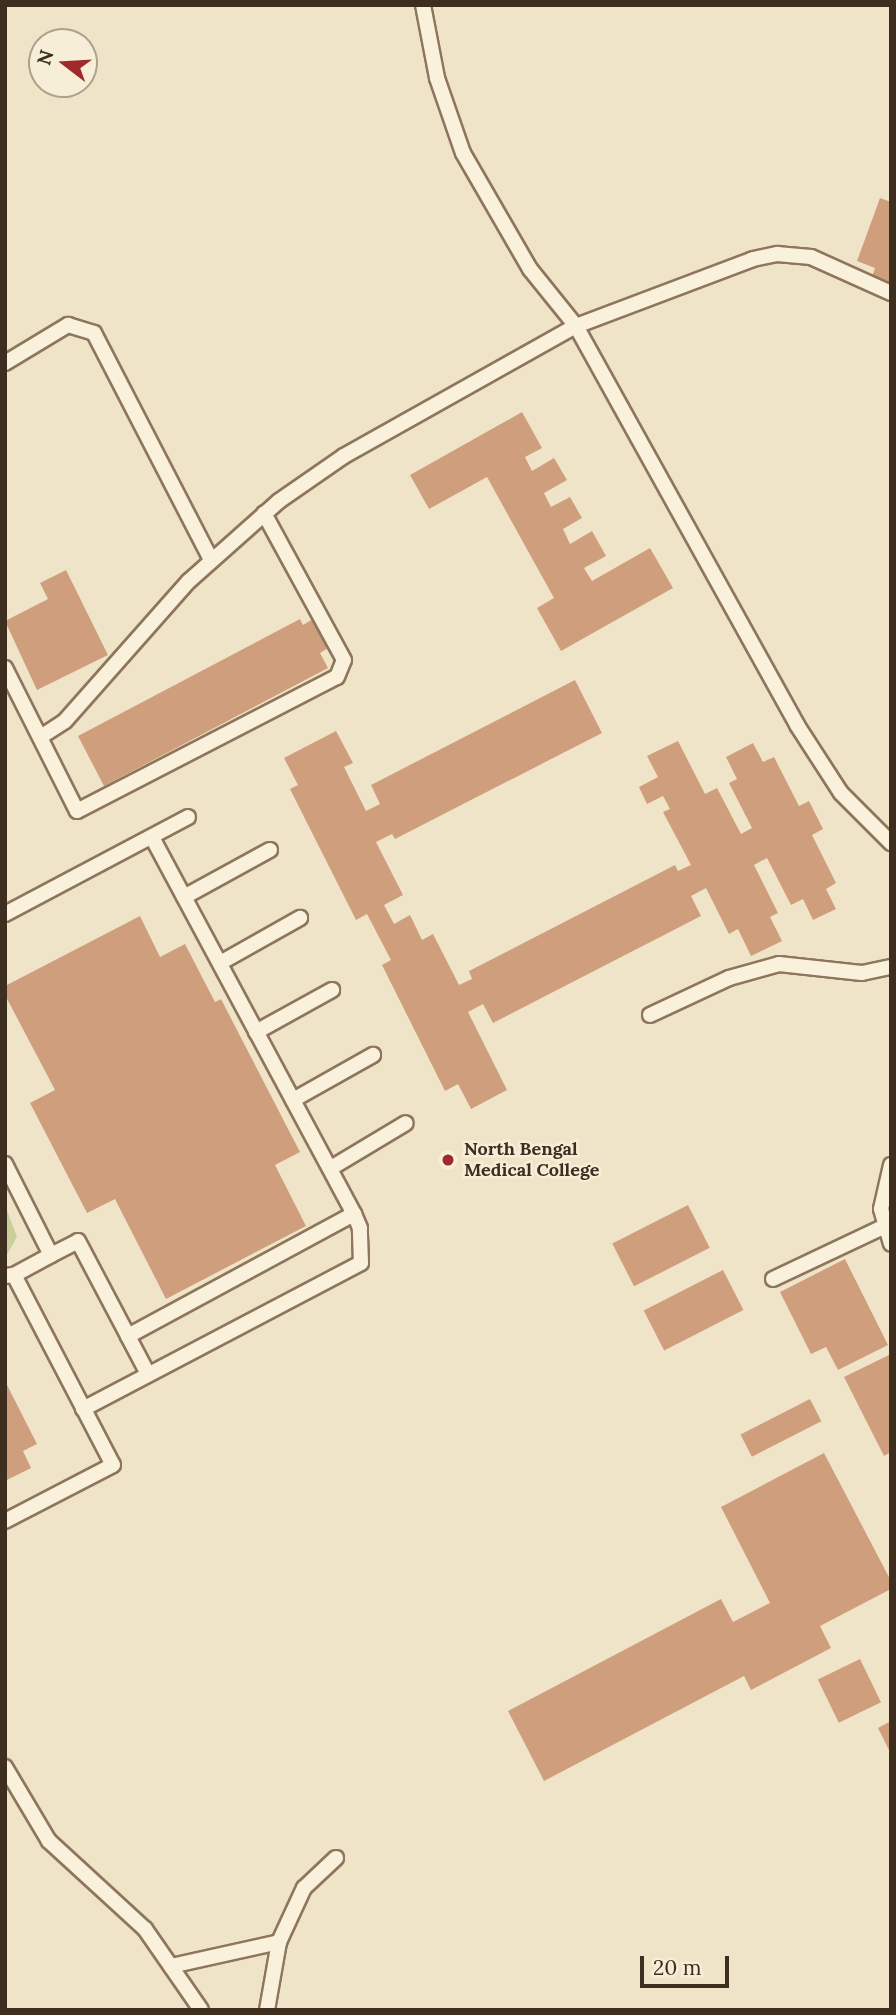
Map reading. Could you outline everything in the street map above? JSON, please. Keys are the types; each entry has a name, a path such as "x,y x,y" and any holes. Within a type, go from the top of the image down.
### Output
{"lane":[{"path":"423,5 437,78 463,153 530,269 576,326 797,725 841,793 891,843"},
{"path":"42,736 65,720 211,561 264,513 344,456 576,326 753,259 777,254 811,257 891,293"},
{"path":"5,363 28,353 63,327 78,325 94,333 211,561"},
{"path":"5,668 42,736 77,811 340,675 344,660 264,513"},
{"path":"5,914 188,817"},
{"path":"83,1409 356,1270 362,1244 354,1214 331,1168 152,838"},
{"path":"184,897 270,850"},
{"path":"220,963 300,918"},
{"path":"650,1015 729,978 772,965 862,973 891,967"},
{"path":"256,1032 332,990"},
{"path":"293,1100 373,1055"},
{"path":"331,1168 406,1123"},
{"path":"5,1164 51,1255"},
{"path":"891,1165 883,1189 883,1227 891,1244"},
{"path":"128,1336 354,1214"},
{"path":"773,1279 883,1227"},
{"path":"5,1521 113,1465 9,1276 78,1241 148,1374"},
{"path":"5,1767 62,1857 126,1911 172,1966 201,2010"},
{"path":"267,2010 279,1942 304,1888 336,1858"},
{"path":"172,1966 279,1942"}],"green space":[{"path":"5,1205 17,1237 5,1258"}],"building":[{"path":"880,198 891,202 891,284 872,277 875,268 857,261"},
{"path":"522,412 542,448 525,457 532,471 554,458 567,480 544,493 551,507 570,497 582,518 563,529 570,544 592,531 606,556 584,568 592,581 650,548 673,588 561,651 537,608 554,598 487,477 429,509 410,475"},
{"path":"66,570 108,655 37,690 5,621 48,599 40,583"},
{"path":"300,619 303,625 313,619 328,648 320,653 328,668 104,786 78,736"},
{"path":"575,680 602,733 395,839 392,834 376,842 403,895 384,905 394,924 410,915 422,940 433,934 459,985 472,979 469,971 675,865 678,871 691,865 663,812 670,809 663,796 647,804 639,787 658,777 647,756 678,741 705,794 717,788 741,834 752,828 729,783 737,779 726,757 753,743 763,762 774,757 799,806 809,801 823,829 812,835 836,883 826,889 836,909 813,920 803,899 791,905 767,858 754,865 778,913 770,917 782,941 751,956 738,929 729,934 706,888 691,896 701,916 493,1023 483,1004 468,1012 507,1090 471,1109 458,1084 445,1091 382,965 391,960 367,914 356,920 290,789 298,785 284,758 336,731 353,763 344,767 366,811 380,804 371,785"},
{"path":"140,916 160,957 185,944 215,1002 221,999 300,1152 275,1165 306,1226 166,1299 115,1199 87,1213 30,1103 55,1090 5,995 5,986"},
{"path":"688,1205 710,1248 634,1286 612,1244"},
{"path":"845,1259 888,1345 838,1370 826,1347 811,1354 780,1292"},
{"path":"723,1270 743,1310 664,1351 644,1310"},
{"path":"891,1354 891,1452 884,1456 844,1377"},
{"path":"5,1381 37,1444 23,1451 31,1468 5,1481"},
{"path":"810,1399 821,1421 752,1457 741,1434"},
{"path":"824,1453 891,1581 891,1589 820,1626 831,1648 751,1690 744,1676 544,1781 508,1711 721,1599 733,1622 770,1603 721,1507"},
{"path":"860,1659 881,1702 839,1723 818,1680"},
{"path":"891,1721 891,1754 878,1728"}],"place":[{"name":"North Bengal Medical College","path":"448,1160"}]}
